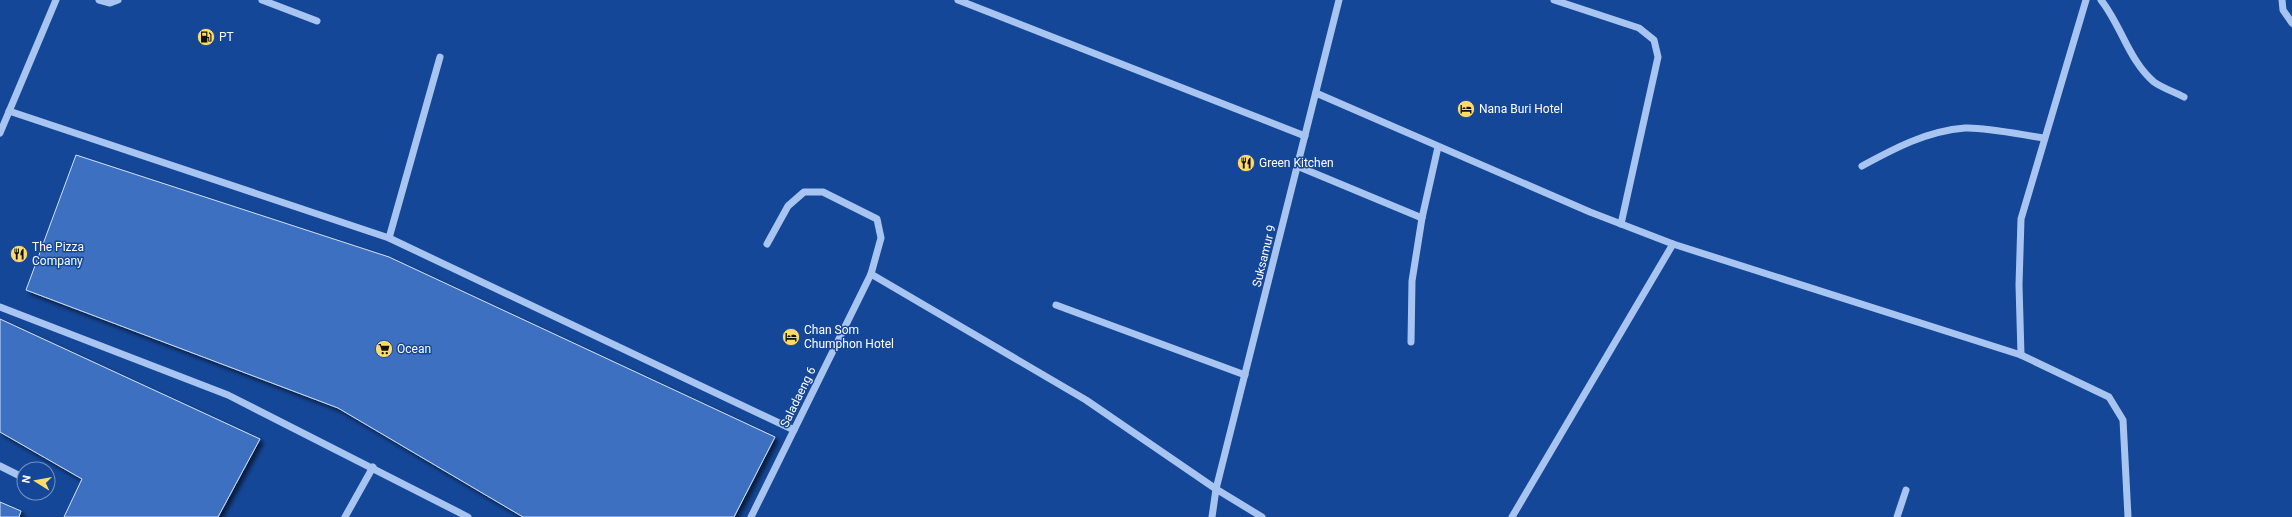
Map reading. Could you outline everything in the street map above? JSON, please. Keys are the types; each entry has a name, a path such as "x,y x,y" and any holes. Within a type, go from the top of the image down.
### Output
{"street":[{"path":"0,133 56,0"},
{"path":"99,0 110,3 118,0"},
{"path":"262,0 317,21"},
{"path":"958,0 1305,136"},
{"name":"Suksamur 9","path":"1212,517 1216,489 1339,0"},
{"path":"1554,0 1639,28 1654,40 1658,57 1621,224"},
{"path":"2021,355 2019,286 2021,219 2086,0"},
{"path":"2101,0 2111,13 2135,59 2154,82 2184,97"},
{"path":"2282,0 2282,10 2292,23"},
{"path":"389,238 440,57"},
{"path":"1316,93 1438,147 1621,224 1673,244 2021,355 2109,397 2123,420 2128,517"},
{"path":"9,111 389,238 794,430"},
{"path":"1862,166 1902,145 1923,137 1966,128 2044,138"},
{"path":"1411,342 1412,282 1422,218 1438,147"},
{"path":"1297,166 1422,218"},
{"name":"Saladaeng 6","path":"750,517 871,274 881,238 877,219 823,192 804,192 788,206 767,244"},
{"path":"1512,517 1673,244"},
{"path":"871,274 1086,400 1216,489 1262,517"},
{"path":"1056,305 1245,375"},
{"path":"0,306 228,395 373,467 468,517"},
{"path":"0,466 16,474"},
{"path":"345,517 373,467"},
{"path":"1897,517 1906,490"}],"building":[{"name":"Ocean","path":"76,155 389,257 775,437 734,517 523,517 338,408 26,290"},
{"path":"0,319 260,439 218,517 64,517 82,479 56,464 56,461 51,461 0,432"},
{"path":"0,502 21,511 19,517 0,517"}],"place":[{"name":"PT","path":"206,37"},
{"name":"Nana Buri Hotel","path":"1466,109"},
{"name":"Green Kitchen","path":"1246,163"},
{"name":"The Pizza Company","path":"19,254"},
{"name":"Chan Som Chumphon Hotel","path":"791,337"},
{"name":"Ocean","path":"384,349"}]}
